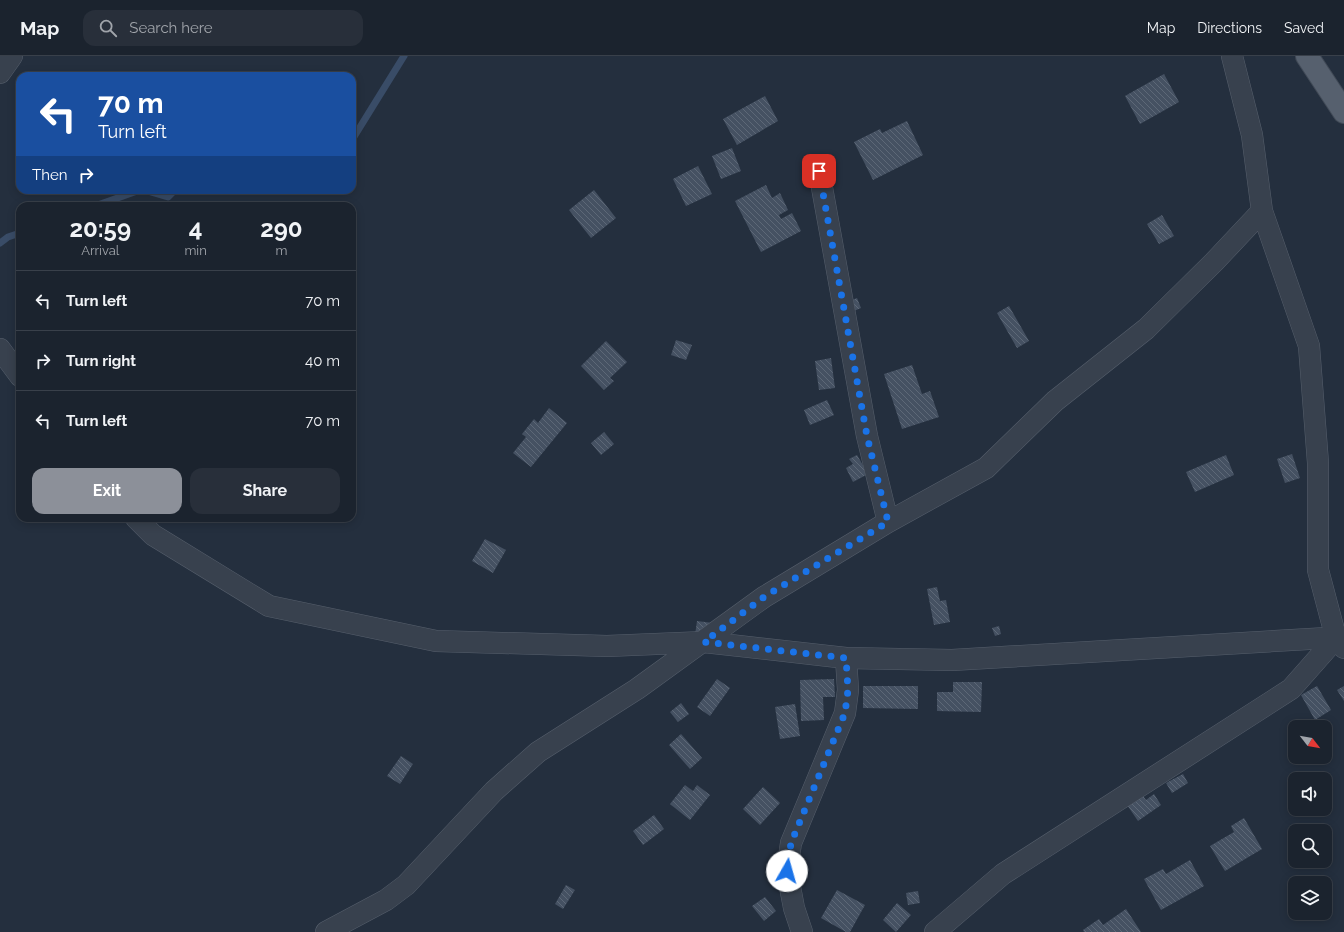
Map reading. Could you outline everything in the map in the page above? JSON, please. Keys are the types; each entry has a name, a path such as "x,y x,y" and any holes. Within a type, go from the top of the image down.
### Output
{"main road":[{"path":"1307,56 1344,112"}],"street":[{"path":"0,73 12,56"},
{"path":"1232,56 1252,135 1262,211 1309,346 1318,463 1318,570 1341,641"},
{"path":"819,171 867,436 888,522"},
{"path":"326,932 386,900 406,885 494,791 538,752 637,689 704,642 764,597 888,522 986,468 1055,401 1146,329 1214,262 1262,211"},
{"path":"0,349 16,371"},
{"path":"140,522 153,535 269,606 436,641 607,646 704,642 846,658 952,660 1341,641"},
{"path":"935,932 1003,874 1291,689 1341,641"},
{"path":"802,932 794,908 787,871 791,843 845,713 848,690 846,658"}],"building":[{"path":"1164,74 1179,102 1140,124 1125,96"},
{"path":"765,96 778,121 737,145 723,119"},
{"path":"907,121 923,155 873,180 854,142 880,129 882,133"},
{"path":"732,148 741,171 721,179 712,156"},
{"path":"698,166 712,194 686,206 673,179"},
{"path":"766,185 772,198 780,193 788,210 779,215 781,219 792,213 801,231 761,252 735,201"},
{"path":"594,190 616,218 591,238 569,210"},
{"path":"1162,215 1174,236 1159,244 1147,224"},
{"path":"857,298 861,308 849,313 845,303"},
{"path":"1009,306 1029,341 1017,348 997,313"},
{"path":"676,340 692,345 686,360 671,355"},
{"path":"606,341 627,362 610,378 614,381 604,390 581,366"},
{"path":"831,358 835,388 819,390 815,361"},
{"path":"912,365 922,394 930,391 939,417 902,429 884,374"},
{"path":"827,400 834,415 810,425 804,410"},
{"path":"549,408 567,423 531,467 513,453 526,437 522,434 534,419 538,423"},
{"path":"604,432 614,444 601,455 591,443"},
{"path":"1292,454 1300,478 1285,483 1277,459"},
{"path":"857,455 868,474 853,482 846,468 853,464 849,459"},
{"path":"1226,455 1234,475 1195,492 1186,472"},
{"path":"485,539 506,550 493,573 472,561"},
{"path":"937,587 940,601 946,600 950,622 934,625 927,589"},
{"path":"697,621 713,623 695,635"},
{"path":"999,626 1001,634 995,636 992,628"},
{"path":"717,679 730,688 710,716 697,707"},
{"path":"834,679 835,697 823,697 824,720 801,721 800,680"},
{"path":"953,682 982,682 981,712 937,711 937,692 953,692"},
{"path":"863,686 918,686 918,709 863,708"},
{"path":"1317,686 1331,710 1315,720 1301,695"},
{"path":"1344,686 1344,701 1337,690"},
{"path":"681,703 689,714 678,722 670,712"},
{"path":"795,704 800,736 780,739 775,707"},
{"path":"681,734 702,758 690,769 669,745"},
{"path":"401,756 413,764 400,784 387,776"},
{"path":"1183,774 1188,783 1172,793 1166,783"},
{"path":"685,785 693,791 697,785 710,795 690,820 670,804"},
{"path":"763,787 780,803 760,825 743,809"},
{"path":"1140,792 1146,800 1154,794 1161,805 1138,821 1125,802"},
{"path":"654,815 664,829 643,845 633,831"},
{"path":"1244,818 1262,849 1225,871 1210,846 1234,832 1231,826"},
{"path":"1190,860 1204,886 1161,910 1144,879 1163,869 1166,874"},
{"path":"566,885 575,890 563,909 555,904"},
{"path":"837,890 865,905 850,932 846,932 821,918"},
{"path":"918,891 920,903 908,905 906,893"},
{"path":"765,897 776,911 764,921 752,906"},
{"path":"897,903 911,915 896,932 883,920"},
{"path":"1126,909 1141,932 1084,932 1083,930 1099,919 1103,925"}],"waterway":[{"path":"356,134 404,56"},
{"path":"106,202 129,194"},
{"path":"158,194 168,197 171,194"},
{"path":"0,243 8,237 16,234"}],"route":[{"path":"787,871 791,843 845,713 848,690 846,658 704,642 764,597 888,522 867,436 819,171"}]}
